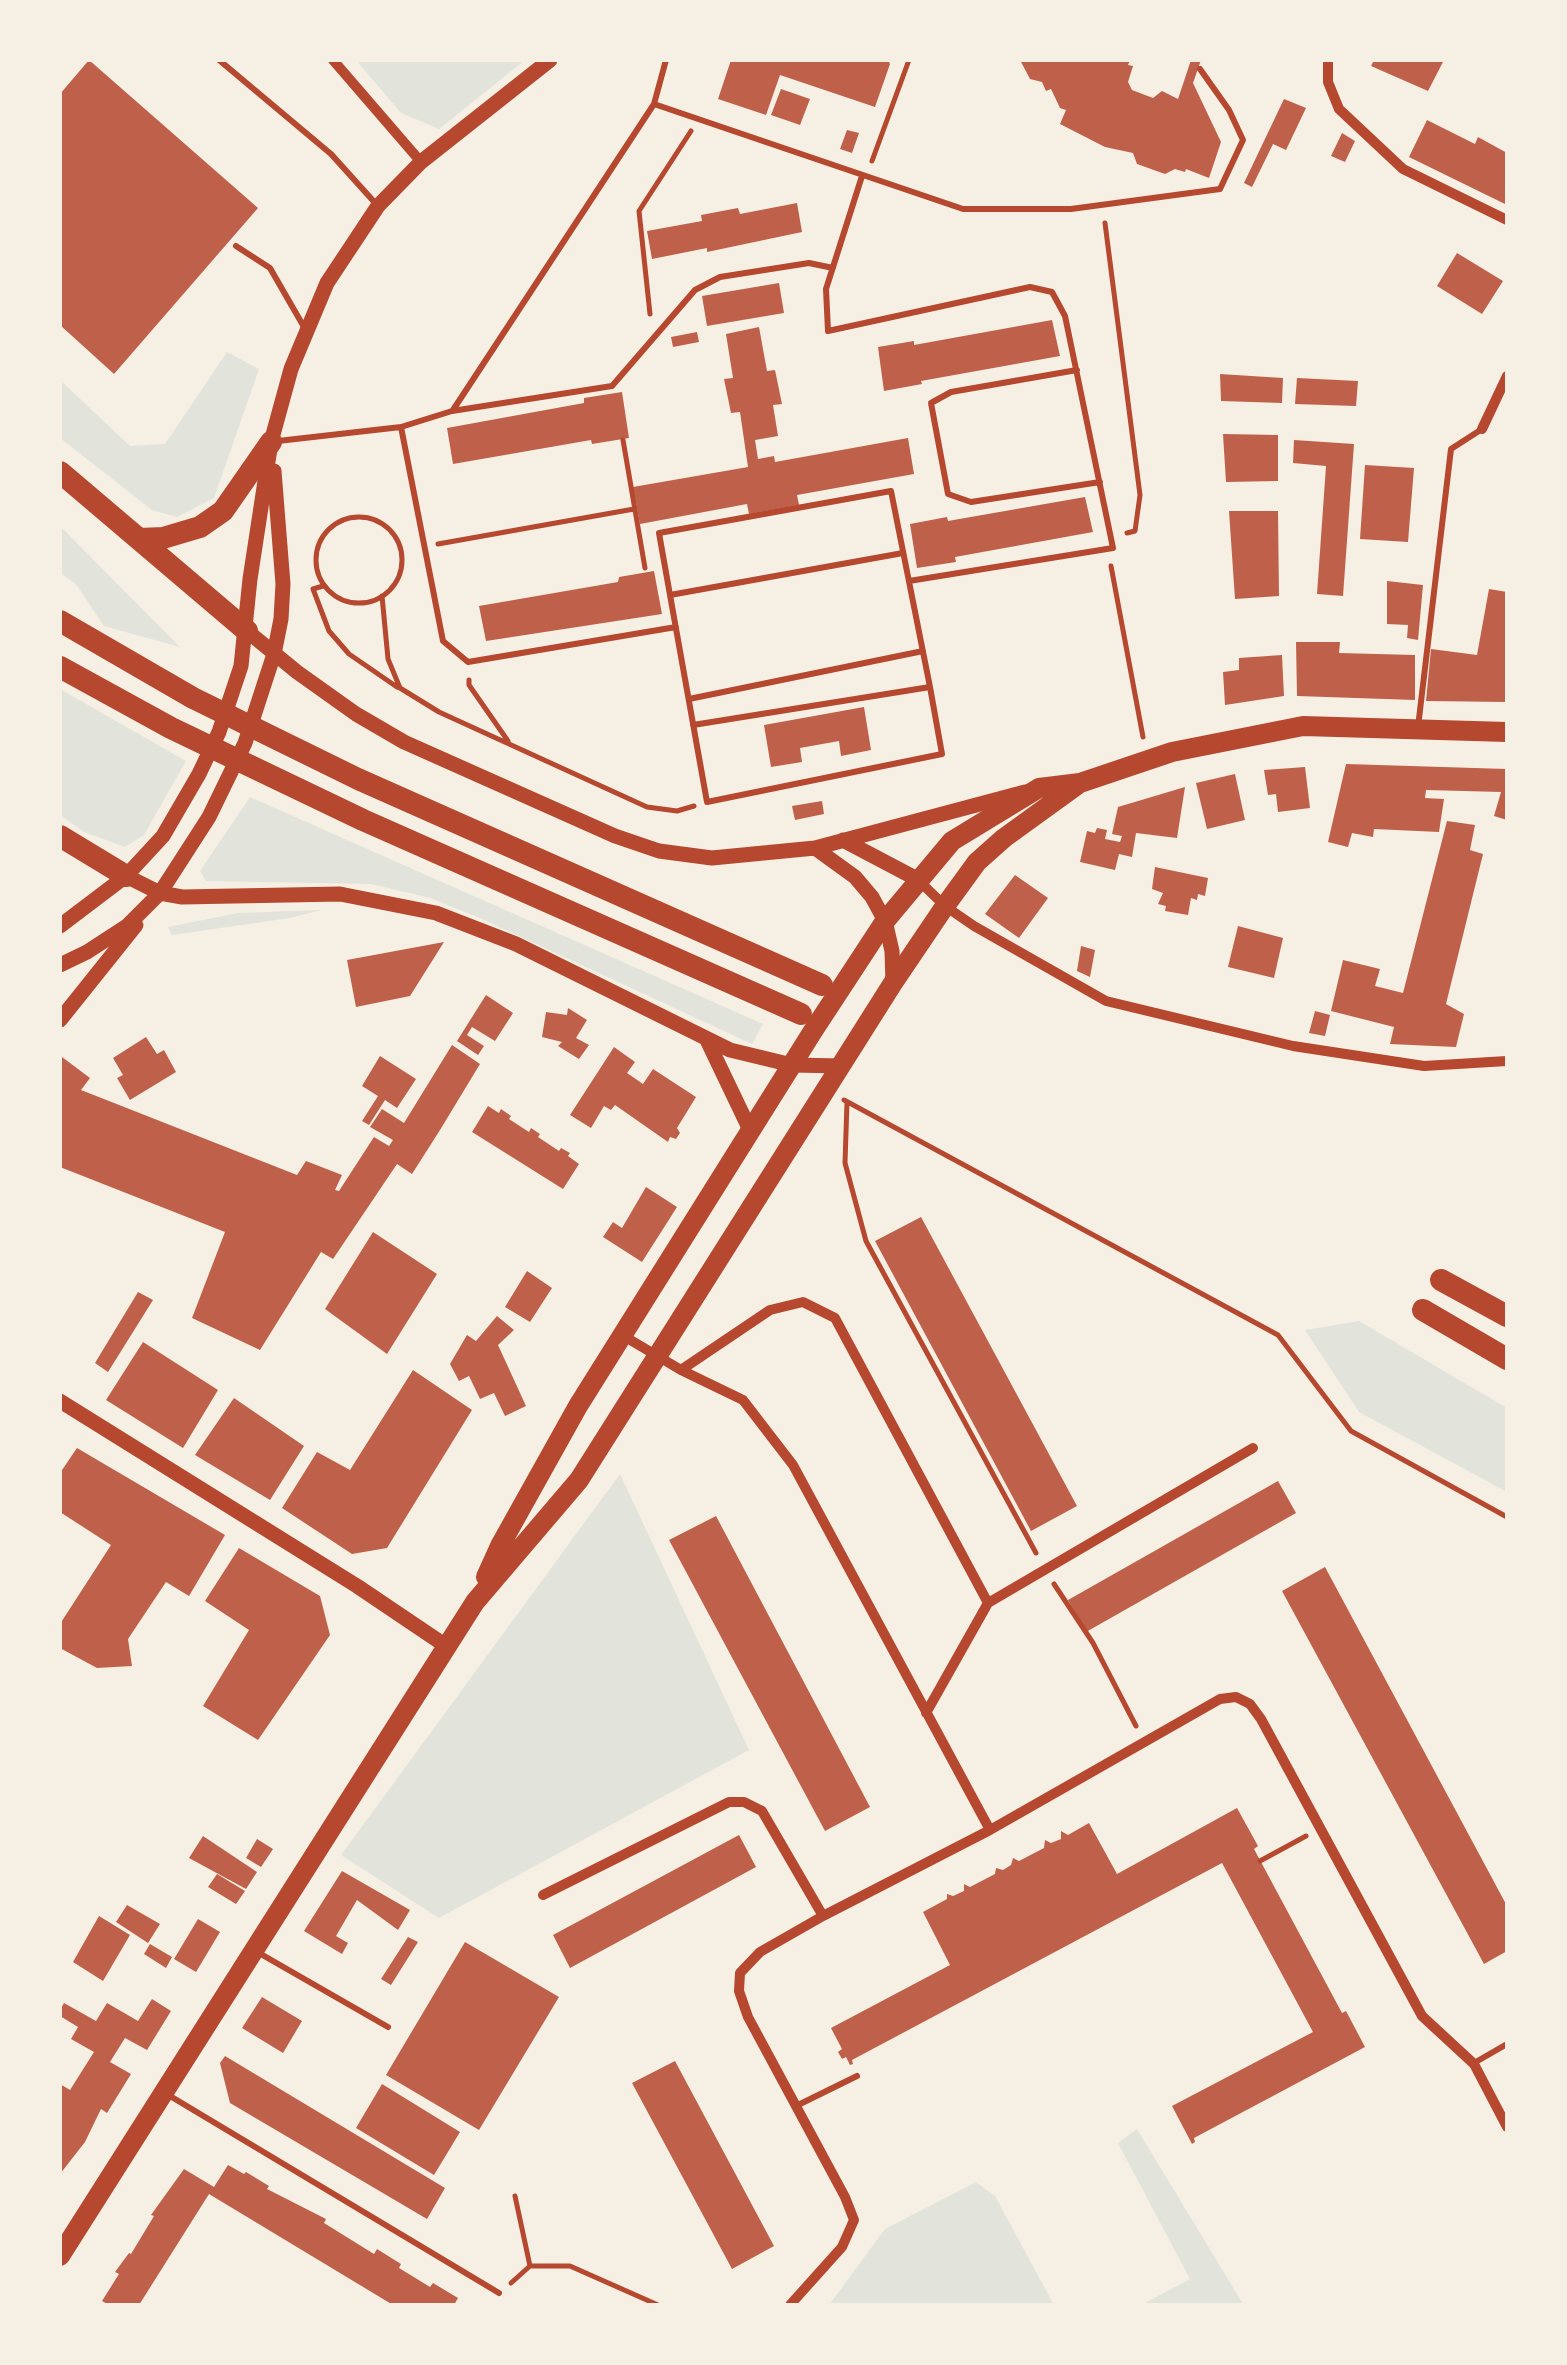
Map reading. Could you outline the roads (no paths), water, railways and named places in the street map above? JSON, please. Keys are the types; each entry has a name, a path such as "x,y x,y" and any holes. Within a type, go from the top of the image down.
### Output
{"highway":[{"path":"140,539 164,538 200,528 223,510 271,442"},
{"path":"60,472 247,631"},
{"path":"60,621 194,698 358,779 822,986"},
{"path":"60,667 172,728 363,820 801,1014"},
{"path":"60,836 126,876"},
{"path":"1440,1280 1507,1316"},
{"path":"1423,1310 1507,1360"}],"main road":[{"path":"475,1602 501,1544 622,1335 885,921 952,841 1039,788 1080,783 1172,752 1303,726 1507,732"},
{"path":"60,2256 446,1646 475,1602 579,1480 945,906 990,850 1080,783"}],"street":[{"path":"333,60 422,162"},
{"path":"60,926 126,876 162,836 199,774 235,688 247,631 250,579 271,442 291,369 327,284 378,206 422,162 550,60"},
{"path":"1328,60 1328,82 1340,109 1402,169 1507,220"},
{"path":"1482,429 1507,376"},
{"path":"60,1020 160,894 225,787 259,701 274,654 283,584 271,442"},
{"path":"247,631 356,714 404,742 658,851 712,858 815,848 1039,788"},
{"path":"843,840 918,879 945,906 980,930 1106,1002 1293,1046 1424,1066 1507,1062"},
{"path":"815,848 855,876 885,921 893,983"},
{"path":"126,876 160,894 182,897 340,894 436,913 516,944 708,1040 763,1061 842,1066"},
{"path":"60,965 127,926 160,894"},
{"path":"708,1040 751,1132"},
{"path":"681,1370 770,1310 802,1302 836,1318 988,1603"},
{"path":"622,1335 658,1358 743,1400 793,1465 990,1830"},
{"path":"60,1401 446,1646"},
{"path":"926,1713 988,1603 1253,1448"},
{"path":"790,2305 842,2246 854,2220 748,2017 739,1991 740,1973 760,1952 822,1916 990,1830 1220,1700 1236,1696 1250,1704 1260,1720 1422,2016 1474,2064 1507,2126"},
{"path":"543,1896 728,1802 744,1802 762,1810 822,1916"}],"lane":[{"path":"219,60 331,154 378,206"},
{"path":"452,410 654,104 666,60"},
{"path":"654,104 963,209 1070,210 1220,189 1243,140 1200,68"},
{"path":"862,176 826,289 828,331 1030,287 1052,292 1065,316 1114,548 909,580"},
{"path":"236,246 270,268 307,331"},
{"path":"271,442 402,427 452,410 612,386 695,290 720,276 809,263 832,268"},
{"path":"1077,370 952,392 931,403 948,494 970,502 1100,482"},
{"path":"402,427 442,641 468,662 676,626"},
{"path":"1418,728 1451,449 1482,429"},
{"path":"891,491 903,553 942,754 707,802 659,532 891,491"},
{"path":"670,596 903,553"},
{"path":"689,699 923,651"},
{"path":"694,725 930,687"},
{"path":"254,1950 388,2027"},
{"path":"1474,2064 1507,2044"},
{"path":"796,2106 856,2076"},
{"path":"163,2092 499,2293"}]}
